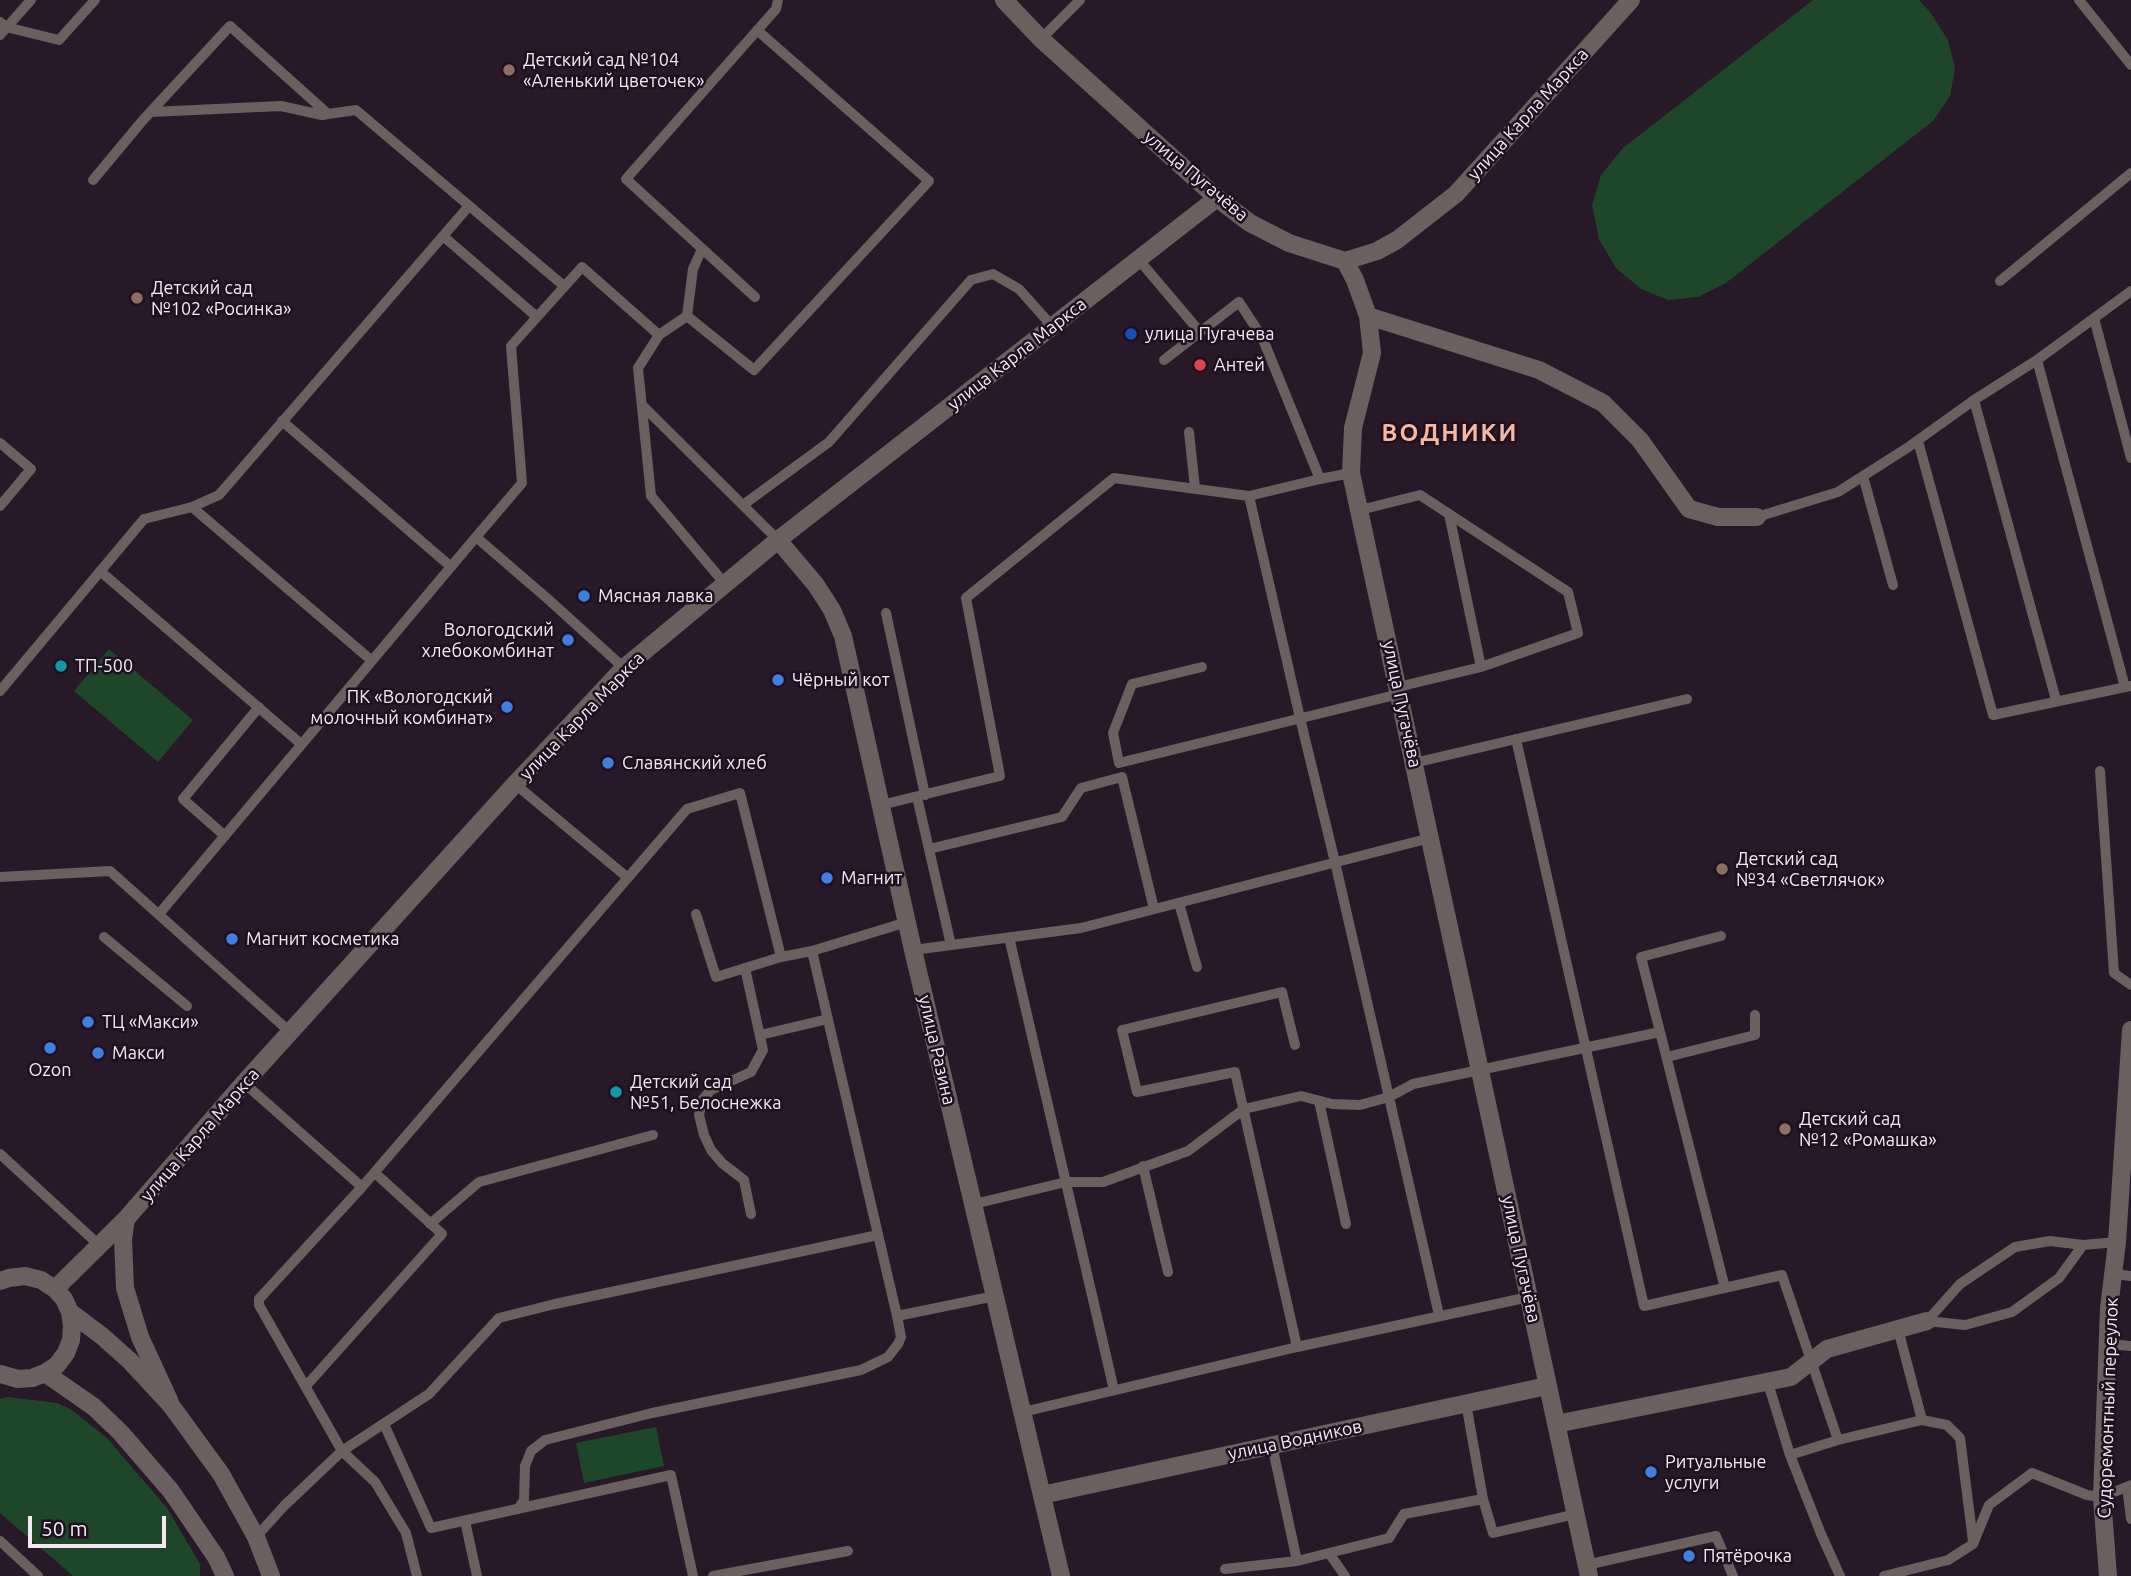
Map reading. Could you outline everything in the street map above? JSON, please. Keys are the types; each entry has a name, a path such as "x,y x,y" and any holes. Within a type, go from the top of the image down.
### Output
{"street":[{"name":"улица Пугачёва","path":"1004,0 1041,39 1217,198 1250,223 1289,243 1345,261 1355,280 1368,316 1372,353 1353,428 1351,473 1587,1570"},
{"name":"улица Карла Маркса","path":"1345,261 1377,251 1397,240 1456,194 1631,0"},
{"name":"улица Карла Маркса","path":"55,1289 126,1219 290,1032 624,668 778,540 1217,198"},
{"path":"1368,316 1539,370 1571,386 1603,403 1640,440 1689,509 1718,517 1757,517"},
{"name":"улица Разина","path":"778,540 816,585 832,610 843,636 913,950 1060,1576"},
{"name":"Судоремонтный переулок","path":"2108,1576 2102,1497 2109,1308 2123,1275 2117,1242 2131,1030"},
{"path":"126,1219 124,1265 129,1307 170,1404"},
{"path":"0,1281 25,1276 41,1280 64,1299 72,1326 71,1340 57,1365 32,1378 18,1379 0,1374"},
{"path":"70,1312 130,1361 170,1404 221,1474 256,1537 271,1576"},
{"path":"1556,1424 1791,1377 1827,1349 1927,1321"},
{"path":"45,1373 94,1407 121,1433 171,1491 216,1557 225,1576"},
{"name":"улица Водников","path":"1042,1495 1547,1386"}],"lane":[{"path":"2,28 31,0"},
{"path":"2,28 59,40 95,0"},
{"path":"755,297 626,179 776,9 778,0"},
{"path":"1041,39 1080,0"},
{"path":"2079,0 2131,65"},
{"path":"93,180 150,112 230,26 328,114"},
{"path":"687,317 754,370 929,181 757,30"},
{"path":"150,112 281,106 322,114 356,110 564,286"},
{"path":"2000,281 2131,173"},
{"path":"0,691 144,519 192,507 219,495 469,206"},
{"path":"443,236 537,317"},
{"path":"687,317 693,269 702,249"},
{"path":"1139,260 1200,332"},
{"path":"159,914 522,483 511,346 582,267 659,335"},
{"path":"743,505 829,442 971,280 993,274 1019,289 1052,326"},
{"path":"1757,517 1838,492 2037,360 2131,291"},
{"path":"1164,360 1239,302 1262,337 1320,480"},
{"path":"687,317 659,335 638,368 651,496 725,584"},
{"path":"2094,318 2131,458"},
{"path":"1918,440 1993,715 2128,686 2037,360"},
{"path":"1975,400 2056,701"},
{"path":"642,405 778,540"},
{"path":"282,421 450,566"},
{"path":"1189,432 1195,488"},
{"path":"0,443 32,469 0,506"},
{"path":"881,805 1000,776 966,598 1114,478 1249,495 1351,473"},
{"path":"1863,476 1893,585"},
{"path":"1249,495 1439,1315"},
{"path":"1202,667 1132,684 1113,733 1119,763 1300,718 1481,667 1578,633 1568,592 1420,495 1360,510"},
{"path":"192,507 371,660"},
{"path":"1449,514 1481,667"},
{"path":"476,537 624,668"},
{"path":"100,571 301,744"},
{"path":"886,613 929,849 951,945"},
{"path":"1414,763 1687,699"},
{"path":"225,835 183,799 259,707"},
{"path":"1516,739 1644,1306 1782,1275 1838,1440"},
{"path":"2099,771 2114,974 2131,985"},
{"path":"929,849 1062,817 1081,788 1122,777 1154,909"},
{"path":"515,784 628,878"},
{"path":"416,1576 406,1534 375,1482 342,1451 261,1311 259,1298 362,1187 687,809 740,793 781,957"},
{"path":"913,950 1081,928 1430,838"},
{"path":"0,877 110,870 290,1032"},
{"path":"1179,903 1197,968"},
{"path":"696,914 716,977 907,922"},
{"path":"104,936 187,1006"},
{"path":"1721,936 1641,957 1725,1288"},
{"path":"1009,937 1114,1390"},
{"path":"518,1509 524,1500 525,1466 531,1451 545,1440 652,1412 861,1370 888,1357 898,1344 901,1337 897,1316 812,950"},
{"path":"745,968 763,1050 751,1072 711,1090 702,1100 699,1115 711,1150 744,1181 751,1214"},
{"path":"1295,1045 1282,992 1122,1030 1137,1092 1235,1072 1297,1347"},
{"path":"1667,1057 1755,1035 1755,1015"},
{"path":"760,1035 828,1019"},
{"path":"974,1203 1066,1182 1103,1182 1188,1151 1244,1109 1301,1096 1332,1104 1360,1105 1389,1097 1413,1084 1660,1032"},
{"path":"244,1083 362,1187"},
{"path":"1319,1101 1346,1224"},
{"path":"430,1224 479,1182 653,1135"},
{"path":"0,1154 99,1245"},
{"path":"1143,1166 1168,1272"},
{"path":"306,1386 442,1234 374,1173"},
{"path":"256,1537 284,1506 342,1451 429,1394 499,1318 878,1235"},
{"path":"1927,1321 1960,1284 2015,1247 2050,1241 2083,1245 2117,1242"},
{"path":"1927,1321 1965,1325 2012,1312 2059,1278 2083,1245"},
{"path":"897,1316 995,1296"},
{"path":"1023,1412 1297,1347 1529,1297"},
{"path":"1898,1329 1922,1420"},
{"path":"2108,1343 2131,1346"},
{"path":"1768,1383 1790,1455 1840,1576"},
{"path":"1466,1404 1483,1499 1493,1533 1576,1514"},
{"path":"1790,1455 1838,1440 1922,1420 1947,1424 1960,1438 1973,1544"},
{"path":"384,1424 431,1528 671,1475 693,1576"},
{"path":"1272,1445 1297,1561"},
{"path":"1884,1576 1948,1560 1973,1544 1989,1505 2032,1473 2087,1495 2102,1497 2129,1486 2131,1518"},
{"path":"1225,1569 1297,1561 1389,1538 1404,1514 1483,1499"},
{"path":"465,1521 477,1576"},
{"path":"1587,1570 1716,1536 1734,1576"},
{"path":"0,1541 38,1576"},
{"path":"713,1576 848,1551"},
{"path":"1329,1553 1345,1576"}],"green space":[{"path":"1813,0 1919,0 1948,40 1955,68 1950,96 1933,121 1726,283 1698,297 1668,300 1641,289 1616,268 1599,239 1592,205 1601,175 1623,148"},
{"path":"109,649 193,720 158,762 74,691"},
{"path":"8,1397 57,1403 72,1410 107,1438 167,1508 200,1564 200,1576 73,1576 0,1513 0,1399"},
{"path":"656,1427 664,1466 584,1483 576,1443"}],"place":[{"name":"Детский сад №104 «Аленький цветочек»","path":"509,70"},
{"name":"Детский сад №102 «Росинка»","path":"137,298"},
{"name":"улица Пугачева","path":"1131,334"},
{"name":"Антей","path":"1200,365"},
{"name":"Мясная лавка","path":"584,596"},
{"name":"Вологодский хлебокомбинат","path":"568,640"},
{"name":"ТП-500","path":"61,666"},
{"name":"Чёрный кот","path":"778,680"},
{"name":"ПК «Вологодский молочный комбинат»","path":"507,707"},
{"name":"Славянский хлеб","path":"608,763"},
{"name":"Детский сад №34 «Светлячок»","path":"1722,869"},
{"name":"Магнит","path":"827,878"},
{"name":"Магнит косметика","path":"232,939"},
{"name":"ТЦ «Макси»","path":"88,1022"},
{"name":"Ozon","path":"50,1048"},
{"name":"Макси","path":"98,1053"},
{"name":"Детский сад №51, Белоснежка","path":"616,1092"},
{"name":"Детский сад №12 «Ромашка»","path":"1785,1129"},
{"name":"Ритуальные услуги","path":"1651,1472"},
{"name":"Пятёрочка","path":"1689,1556"}],"district":[{"name":"ВОДНИКИ","path":"1450,433"}]}
